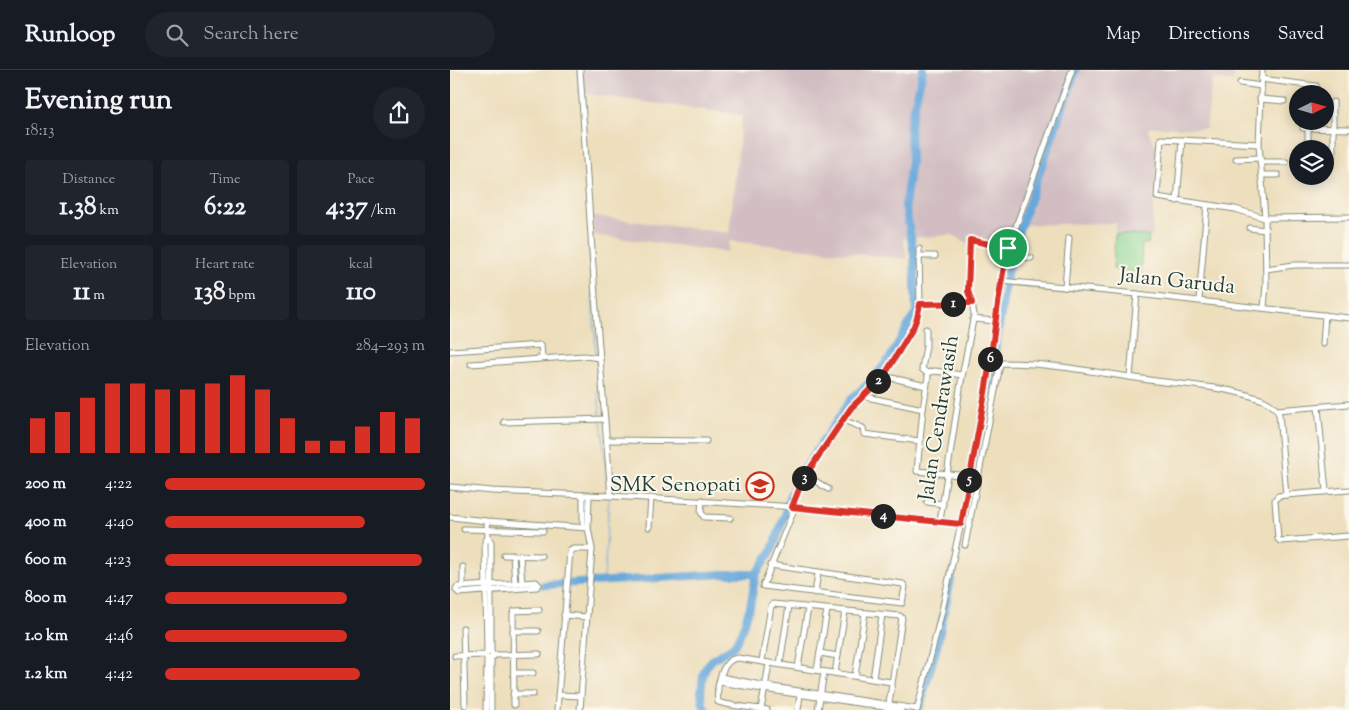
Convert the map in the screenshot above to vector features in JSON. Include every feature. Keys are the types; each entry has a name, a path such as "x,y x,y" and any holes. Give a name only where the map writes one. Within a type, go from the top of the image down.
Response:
{"street":[{"path":"580,70 598,358 603,419 607,440 608,495"},
{"path":"888,707 917,709 941,615 961,524 996,322 1010,255 1008,248 1072,70"},
{"path":"1262,70 1259,144 1265,218 1266,269 1264,308"},
{"path":"1261,79 1308,85"},
{"path":"1240,83 1261,86"},
{"path":"1260,99 1284,101"},
{"path":"1334,129 1349,129"},
{"path":"1259,144 1162,139 1160,142 1156,196 1158,198 1235,209 1265,218 1349,217"},
{"path":"1177,201 1182,140"},
{"path":"1236,159 1286,162"},
{"path":"1262,175 1278,174"},
{"path":"1200,300 1207,206"},
{"path":"1250,228 1265,230"},
{"path":"1066,287 1069,238"},
{"name":"Jalan Cendrawasih","path":"940,521 962,375 973,319 972,303 968,291 970,241 973,240 1008,248"},
{"path":"770,565 903,584 904,595 901,603 764,587 763,584 770,565 779,549 792,507 806,476 843,420 862,396 884,376 913,328 920,304 919,249"},
{"path":"1010,255 1031,258"},
{"path":"919,256 935,256"},
{"path":"1266,269 1294,265 1349,266"},
{"name":"Jalan Garuda","path":"1005,281 1200,300 1349,318"},
{"path":"1130,377 1137,294"},
{"path":"920,304 972,303"},
{"path":"1322,344 1325,315"},
{"path":"973,319 996,322"},
{"path":"926,329 926,346 922,369 927,373 928,377 917,464 918,471 970,476"},
{"path":"450,351 541,345 542,358"},
{"path":"471,364 582,356 598,358"},
{"path":"965,544 1001,364 1022,363 1130,377 1252,396 1265,401 1277,410 1280,418 1286,495"},
{"path":"927,373 935,371 962,375"},
{"path":"884,376 926,386"},
{"path":"862,396 923,409"},
{"path":"1277,410 1349,404"},
{"path":"1318,407 1326,491"},
{"path":"504,422 603,419"},
{"path":"843,420 863,428 864,434 920,442"},
{"path":"607,440 706,441"},
{"path":"806,476 828,489"},
{"path":"450,487 702,500 961,524"},
{"path":"1349,490 1278,496 1275,500 1278,539 1280,541 1349,536"},
{"path":"580,710 592,549 585,527 586,495"},
{"path":"649,527 651,498"},
{"path":"702,500 701,512 704,517 730,518"},
{"path":"927,502 943,504"},
{"path":"450,517 487,522 585,527"},
{"path":"487,522 488,537 485,542 489,588 491,710"},
{"path":"464,528 543,531"},
{"path":"557,710 566,579 571,550 592,549"},
{"path":"504,555 541,556"},
{"path":"513,555 515,584"},
{"path":"520,555 522,583"},
{"path":"463,567 463,587 457,588 456,592 522,583 536,582 539,586 489,588"},
{"path":"816,593 818,573"},
{"path":"762,661 772,605 900,616 902,618 888,707"},
{"path":"780,664 790,606"},
{"path":"798,667 808,608"},
{"path":"514,705 513,612 539,610"},
{"path":"816,670 827,610"},
{"path":"835,673 845,612"},
{"path":"855,676 865,613"},
{"path":"564,615 586,617"},
{"path":"873,679 882,615"},
{"path":"463,628 465,705"},
{"path":"513,631 538,631"},
{"path":"820,653 838,656"},
{"path":"455,656 539,654"},
{"path":"486,710 489,655"},
{"path":"767,710 743,708 718,702 718,687 723,668 735,658 891,682"},
{"path":"761,709 769,663"},
{"path":"818,710 824,672"},
{"path":"514,673 533,673"},
{"path":"721,680 800,695 820,695"},
{"path":"765,688 820,695 901,710"},
{"path":"513,694 533,694"},
{"path":"558,695 581,696"},
{"path":"798,710 800,695"}],"shaded area":[{"path":"577,70 1234,70 1234,81 1212,80 1206,129 1152,127 1147,129 1157,149 1152,236 1115,234 1116,223 1017,225 1009,245 968,238 967,244 953,235 903,238 907,259 729,241 728,252 593,235 592,216 729,233 742,115 578,93"}],"green space":[{"path":"1115,234 1149,236 1148,244 1142,244 1141,272 1113,269"}],"waterway":[{"path":"706,710 701,692 706,667 713,659 734,646 740,635 750,607 756,574 772,550 785,515 789,497 800,475 852,398 871,381 889,359 916,312 914,255 905,205 911,161 910,125 923,70"},
{"path":"972,476 993,366 1010,256 1076,70"},
{"path":"589,243 596,356"},
{"path":"596,360 600,416"},
{"path":"601,420 608,488"},
{"path":"604,581 609,497"},
{"path":"920,707 937,646 953,570"},
{"path":"544,585 725,574 756,574"}],"place":[{"name":"SMK Senopati","path":"760,486"}],"route":[{"path":"970,240 1008,248 1002,274 977,441 961,524 792,507 803,479 851,408 884,376 913,328 920,304 972,303 968,291 970,240"}]}
